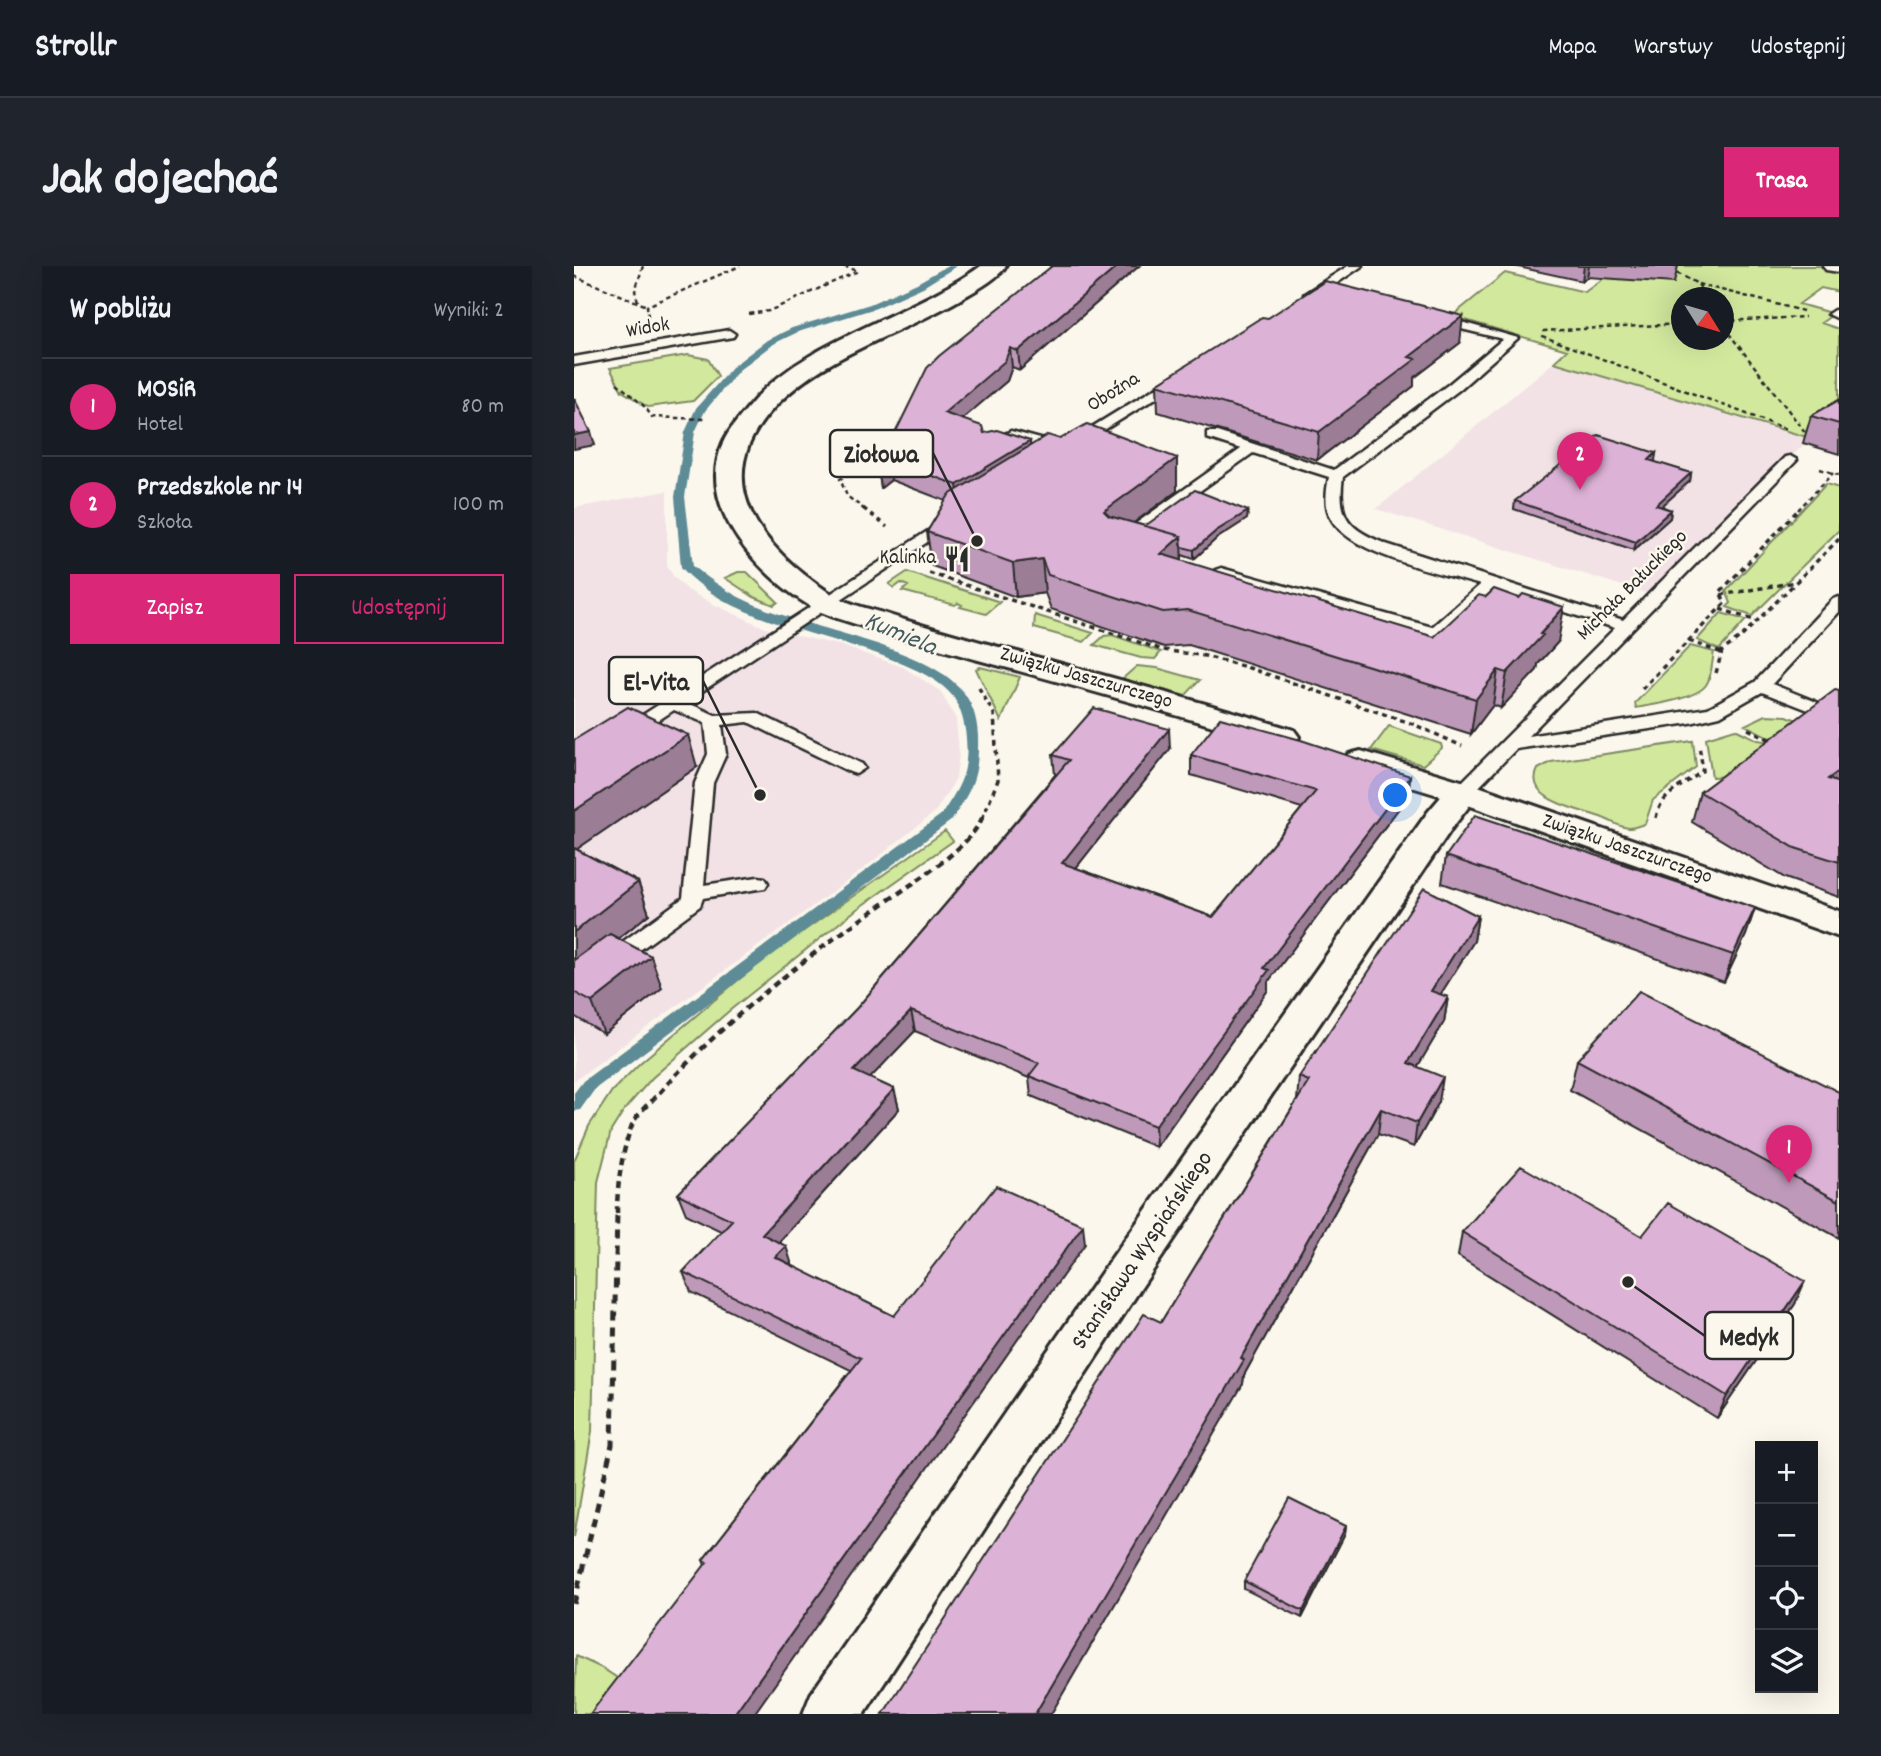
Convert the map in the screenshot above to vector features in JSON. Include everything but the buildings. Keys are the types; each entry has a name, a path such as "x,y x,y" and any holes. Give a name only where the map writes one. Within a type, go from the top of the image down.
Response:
{"street":[{"name":"Związku Jaszczurczego","path":"996,266 936,304 867,335 794,376 761,407 736,442 730,465 733,507 748,536 786,573 814,609 839,609 911,632 1176,704 1320,748 1466,772 1839,924"},
{"path":"1832,266 1839,267"},
{"name":"Stanisława Wyspiańskiego","path":"831,1714 1125,1275 1440,820 1466,772"}],"lane":[{"path":"1296,305 1356,266"},
{"path":"1319,291 1343,297"},
{"path":"1419,315 1512,338 1454,387 1336,475 1332,493 1333,511 1342,526 1361,540 1625,626"},
{"name":"Widok","path":"574,361 729,334"},
{"name":"Oboźna","path":"1041,464 1191,370"},
{"path":"992,447 1011,435 1063,450"},
{"path":"1212,435 1336,475"},
{"path":"1142,551 1116,544 1251,448"},
{"name":"Michała Bałuckiego","path":"1466,772 1510,744 1790,460"},
{"path":"609,744 962,513"},
{"path":"1209,570 1435,633 1490,583"},
{"path":"1510,744 1690,718 1714,712 1761,687 1839,602"},
{"path":"1761,687 1839,717"},
{"path":"673,703 713,720 751,718 856,768"},
{"path":"574,988 693,901 705,783 718,754 713,720"},
{"path":"694,893 758,883"}],"path":[{"path":"638,302 635,291 643,266"},
{"path":"742,315 769,311 858,271 843,266"},
{"path":"1663,266 1709,287"},
{"path":"575,278 648,306"},
{"path":"1734,294 1812,315 1734,320"},
{"path":"1482,331 1671,324"},
{"path":"1527,331 1810,438 1734,340"},
{"path":"678,419 716,419"},
{"path":"889,528 847,496 840,480 893,450"},
{"path":"1640,691 1725,603 1720,592 1833,473"},
{"path":"1715,674 1722,653 1839,539"},
{"path":"919,569 1163,650 1189,651 1255,671 1428,730 1466,772"},
{"path":"1721,595 1796,582"},
{"path":"1720,609 1757,621"},
{"path":"1689,641 1722,653"},
{"path":"574,1604 612,1446 617,1207 622,1164 633,1122 673,1078 746,1010 850,926 936,867 978,828 998,780 994,714 975,684"},
{"path":"1742,726 1781,745"},
{"path":"1656,824 1658,804 1703,770 1697,738"}],"shaded area":[{"path":"1554,362 1810,438 1655,596 1376,509"},
{"path":"667,491 667,566 674,577 688,590 713,604 768,629 839,645 903,667 940,691 956,719 959,754 956,779 935,812 862,870 574,1081 574,508"}],"green space":[{"path":"1620,266 1839,266 1839,292 1821,288 1799,304 1834,314 1821,323 1839,329 1839,413 1810,438 1554,362 1567,350 1452,316 1505,273 1585,292"},
{"path":"688,355 708,359 718,376 693,401 648,407 622,391 610,368"},
{"path":"1826,484 1839,488 1839,530 1752,616 1727,607 1731,603 1726,591"},
{"path":"738,572 747,572 778,602 774,605 754,597 725,578"},
{"path":"907,572 1000,602 986,614 960,607 962,605 958,603 955,605 902,591 908,586 901,583 894,588 889,584"},
{"path":"1721,613 1746,620 1719,650 1697,640"},
{"path":"1035,615 1093,633 1084,642 1034,628"},
{"path":"1112,635 1161,652 1155,659 1141,658 1094,645 1104,636"},
{"path":"1690,646 1714,652 1706,685 1684,698 1636,708 1635,703"},
{"path":"1137,666 1157,668 1200,680 1185,696 1122,679"},
{"path":"980,667 1020,677 1001,721 976,669"},
{"path":"1766,715 1787,716 1815,727 1790,748 1745,725"},
{"path":"1389,726 1441,744 1442,748 1423,765 1371,750"},
{"path":"1735,729 1758,740 1772,742 1747,776 1712,777 1706,738"},
{"path":"1693,741 1696,767 1653,800 1645,824 1633,828 1623,827 1557,802 1539,789 1535,780 1538,769 1551,762"},
{"path":"945,831 953,841 857,909 729,1011 652,1078 624,1110 611,1131 598,1182 592,1431 574,1537 574,1161 589,1126 612,1091 640,1063 757,964"},
{"path":"576,1656 602,1668 634,1689 614,1714 574,1714"}],"waterway":[{"name":"Kumiela","path":"574,1105 589,1085 947,817 966,784 972,764 970,715 954,689 925,669 887,653 796,624 715,590 687,567 680,497 690,432 700,410 736,368 770,342 795,330 873,306 920,285 953,266"}],"place":[{"name":"Przedszkole nr 14","path":"1580,490"},
{"name":"Ziołowa","path":"977,541"},
{"name":"Kalinka","path":"957,559"},
{"name":"El-Vita","path":"760,795"},
{"name":"MOSiR","path":"1789,1183"},
{"name":"Medyk","path":"1628,1282"}]}
